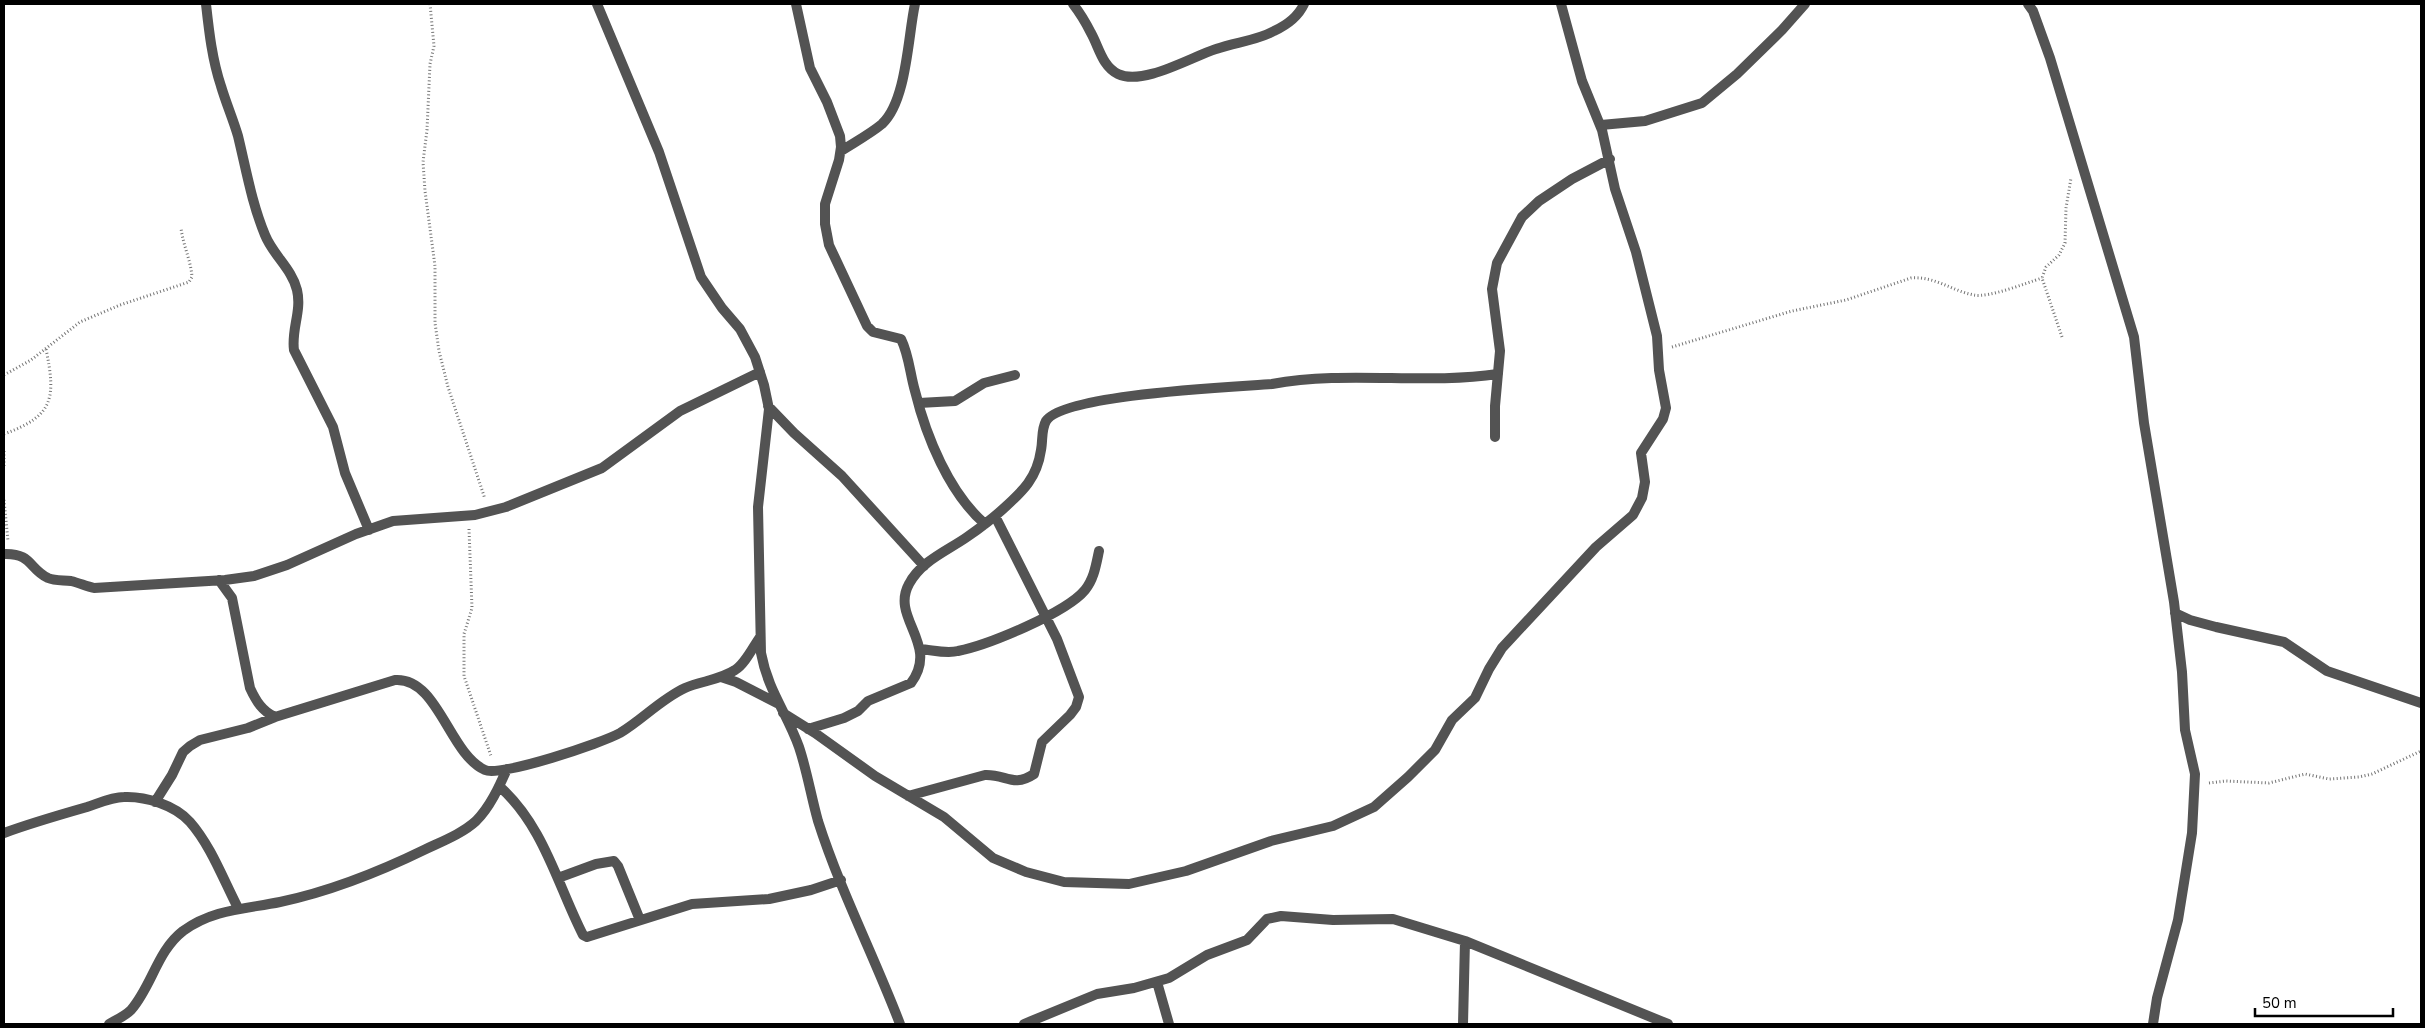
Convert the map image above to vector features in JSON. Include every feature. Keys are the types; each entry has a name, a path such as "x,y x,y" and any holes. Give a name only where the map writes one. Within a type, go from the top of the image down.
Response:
{"street":[{"path":"206,4 212,49 220,85 236,131 258,215 273,253 291,276 297,290 297,319 292,338 294,350 333,427 345,474 369,530"},
{"path":"597,4 659,152 701,277 722,308 740,329 755,356 760,372 768,406 758,507 760,637 765,676 777,703 793,730 805,766 818,820 900,1024"},
{"path":"796,4 810,68 827,102 840,136 841,151 825,204 825,224 829,245 867,326 873,332 901,340 919,403 933,443 951,482 967,507 985,524"},
{"path":"841,151 877,128 892,113 907,64 915,4"},
{"path":"1073,4 1088,26 1105,62 1120,75 1132,76 1155,72 1207,52 1272,32 1290,22 1300,12 1304,4"},
{"path":"783,713 874,776 944,817 993,858 1036,875 1064,882 1129,884 1186,871 1270,841 1333,826 1374,807 1435,750 1452,720 1475,698 1502,648 1596,547 1633,515 1642,498 1646,482 1641,453 1663,419 1666,408 1659,370 1660,352 1639,261 1615,189 1610,159 1601,125 1582,81 1561,4"},
{"path":"1601,125 1645,121 1702,103 1769,43 1805,4"},
{"path":"2028,4 2033,12 2050,58 2078,157 2134,337 2144,423 2175,613 2182,672 2185,730 2195,774 2192,833 2178,920 2157,998 2153,1024"},
{"path":"1495,437 1500,351 1492,289 1497,263 1509,237 1522,217 1539,201 1572,179 1610,159"},
{"path":"7,554 27,559 46,577 94,588 254,576 287,565 393,521 467,516 488,512 536,496 602,468 680,411 760,372"},
{"path":"808,729 851,715 868,701 902,689 911,683 921,662 920,649 907,616 904,595 909,583 924,566 985,524 1026,488 1037,472 1042,449 1042,431 1047,419 1061,410 1103,398 1262,384 1296,379 1401,377 1433,380 1498,374"},
{"path":"919,403 955,401 975,386 1015,375"},
{"path":"768,406 794,433 842,476 924,566"},
{"path":"908,796 986,775 997,776 1014,782 1034,774 1042,742 1070,715 1076,707 1079,698 1068,665 1015,553 995,516"},
{"path":"920,649 948,652 958,651 1066,607 1084,591 1091,581 1099,551"},
{"path":"218,580 232,598 252,692 262,708 275,717"},
{"path":"2175,613 2190,620 2216,627 2284,642 2328,671 2421,703"},
{"path":"155,802 172,775 183,752 200,740 248,728 275,717 395,680 409,681 416,684 428,698 466,754 482,768 495,772 546,760 603,742 620,733 684,688 721,677 736,670 760,637"},
{"path":"721,677 736,682 777,703"},
{"path":"109,1024 130,1011 140,997 159,960 182,932 202,920 238,908 312,895 346,885 386,869 454,835 476,821 494,797 507,769"},
{"path":"499,786 516,801 526,815 558,878 583,935 593,937 692,904 769,899 810,890 841,880"},
{"path":"4,833 46,818 123,797 155,802 177,811 188,820 207,848 238,908"},
{"path":"558,878 596,864 614,861 618,866 640,920"},
{"path":"1024,1024 1097,994 1169,978 1207,955 1247,940 1260,924 1273,917 1333,920 1393,919 1465,941 1668,1024"},
{"path":"1463,1024 1465,941"},
{"path":"1157,982 1169,1024"}],"path":[{"path":"430,4 434,46 430,64 427,130 423,162 424,191 435,266 435,323 439,351 448,387 481,482 488,512"},
{"path":"2062,337 2042,278 2046,267 2060,255 2065,243 2066,208 2071,179 2078,157"},
{"path":"4,375 31,360 80,322 120,305 189,282 192,277 191,268 183,245 181,228"},
{"path":"1660,352 1679,344 1700,340 1792,311 1846,300 1911,278 1922,277 1974,295 1994,292 2042,278"},
{"path":"4,434 25,426 41,413 49,402 52,382 46,348"},
{"path":"4,451 4,468"},
{"path":"4,500 7,554"},
{"path":"467,516 470,535 472,608 464,634 464,676 495,772"},
{"path":"2194,789 2211,782 2269,783 2304,774 2329,779 2359,777 2372,774 2421,751"}]}
